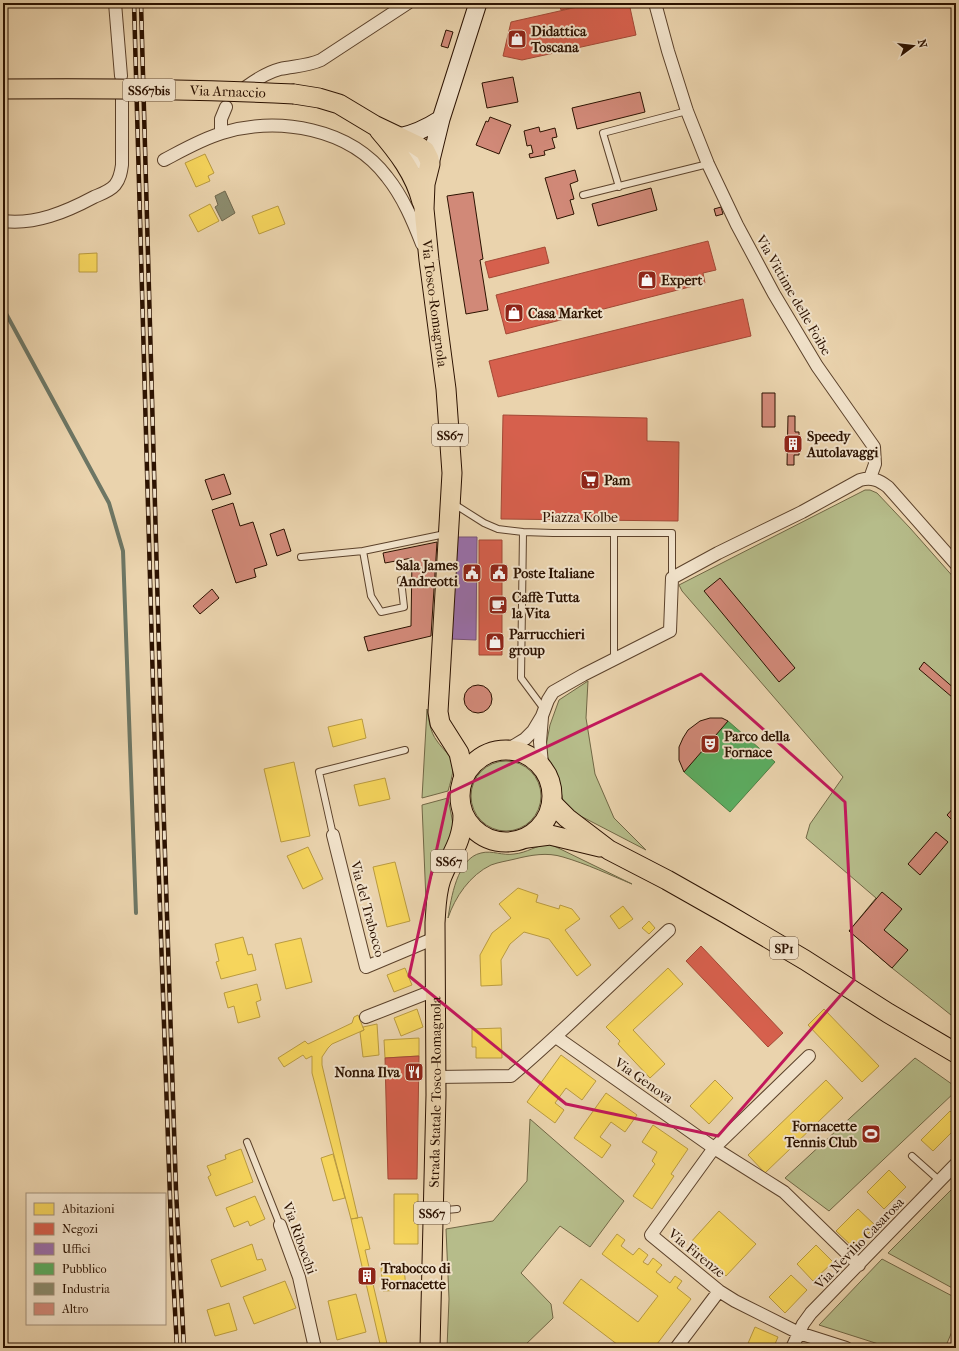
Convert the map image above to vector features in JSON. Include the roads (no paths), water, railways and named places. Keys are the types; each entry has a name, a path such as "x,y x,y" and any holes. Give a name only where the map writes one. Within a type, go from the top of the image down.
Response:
{"main road":[{"name":"Via Tosco-Romagnola","path":"444,611 452,472 446,388 429,260 424,209 425,184 441,119 478,3"},
{"name":"Via Arnaccio","path":"3,89 223,91 294,94 330,100 374,124 395,141 420,192 424,209"},
{"path":"395,141 420,132 441,119"},
{"name":"Via Arnaccio","path":"395,141 416,145 424,151 430,164"},
{"name":"Strada Statale Tosco-Romagnola","path":"444,611 438,712 440,723 459,753 464,776"},
{"name":"Strada Statale Tosco-Romagnola","path":"439,694 450,725 456,734 468,745 488,754"},
{"name":"Strada Statale Tosco-Romagnola","path":"430,1348 436,1077 435,938 437,891 460,837 463,825 463,814 460,792 464,776 471,766 481,757 507,750 525,753 542,764 548,774 551,784 552,803 550,813 541,827 527,838 512,842 486,838 473,830 465,821 463,814"},
{"name":"SP1","path":"552,803 567,818 609,850 668,880 727,914 956,1053"},
{"name":"SP1","path":"527,838 550,835 609,850"},
{"name":"Strada Statale Tosco-Romagnola","path":"437,908 445,886 461,855 476,845 494,840"}],"street":[{"path":"115,3 121,76"},
{"name":"Via Arnaccio","path":"246,87 256,79 272,72 305,66 321,60 408,3"},
{"name":"Via Vittime delle Foibe","path":"655,3 687,111 708,164 737,225 774,294 817,366 874,447 875,464 870,478"},
{"path":"3,222 20,222 46,218 70,209 108,190 115,184 120,175 122,165 122,99"},
{"name":"Via Arnaccio","path":"221,133 221,119 226,107"},
{"path":"164,160 221,133 248,127 278,125 332,136 357,149 378,166 395,188 410,214 429,260"},
{"path":"672,578 718,553 802,512 854,483 870,478 880,481 888,487 956,564"},
{"name":"Piazza Kolbe","path":"507,750 525,739 533,731 553,692 583,675 670,631 672,578"},
{"name":"Piazza Kolbe","path":"542,764 540,742 543,713"},
{"name":"Via del Trabocco","path":"333,835 366,967 435,938"},
{"path":"436,1077 511,1076 556,1038 580,1013 669,930"},
{"path":"366,1017 435,990"},
{"name":"Via Genova","path":"556,1038 714,1148 784,1192 860,1265"},
{"path":"714,1148 809,1056"},
{"name":"Via Firenze","path":"714,1148 651,1234 719,1291 734,1301 799,1333 846,1348"},
{"name":"Via Nevilio Casarosa","path":"792,1348 803,1324 811,1314 956,1164"},
{"name":"Via Ribocchi","path":"280,1225 299,1277 315,1348"},
{"path":"676,1348 719,1291"}],"lane":[{"path":"619,187 603,133 687,111"},
{"path":"583,195 708,164"},
{"name":"Piazza Kolbe","path":"451,502 490,526 498,529 523,532 672,533 672,578"},
{"path":"523,532 521,678 543,713"},
{"path":"614,533 614,659"},
{"path":"301,558 363,551 449,534"},
{"path":"363,551 371,596 381,612 404,607 401,580"},
{"path":"333,835 318,772 405,750"},
{"name":"Via Ribocchi","path":"247,1142 280,1225"},
{"path":"912,1156 940,1182"},
{"path":"432,1211 457,1209"}],"waterway":[{"path":"3,308 109,503 123,551 136,913"}],"railway":[{"path":"134,3 156,793 172,1255 177,1348"},
{"path":"141,3 163,793 176,1190 184,1348"}],"place":[{"name":"Didattica Toscana","path":"517,39"},
{"name":"Expert","path":"647,280"},
{"name":"Casa Market","path":"514,313"},
{"name":"Speedy Autolavaggi","path":"793,444"},
{"name":"Pam","path":"590,480"},
{"name":"Sala James Andreotti","path":"472,573"},
{"name":"Poste Italiane","path":"499,573"},
{"name":"Caffè Tutta la Vita","path":"498,605"},
{"name":"Parrucchieri group","path":"495,642"},
{"name":"Parco della Fornace","path":"710,744"},
{"name":"Nonna Ilva","path":"414,1072"},
{"name":"Fornacette Tennis Club","path":"871,1134"},
{"name":"Trabocco di Fornacette","path":"367,1276"}]}
